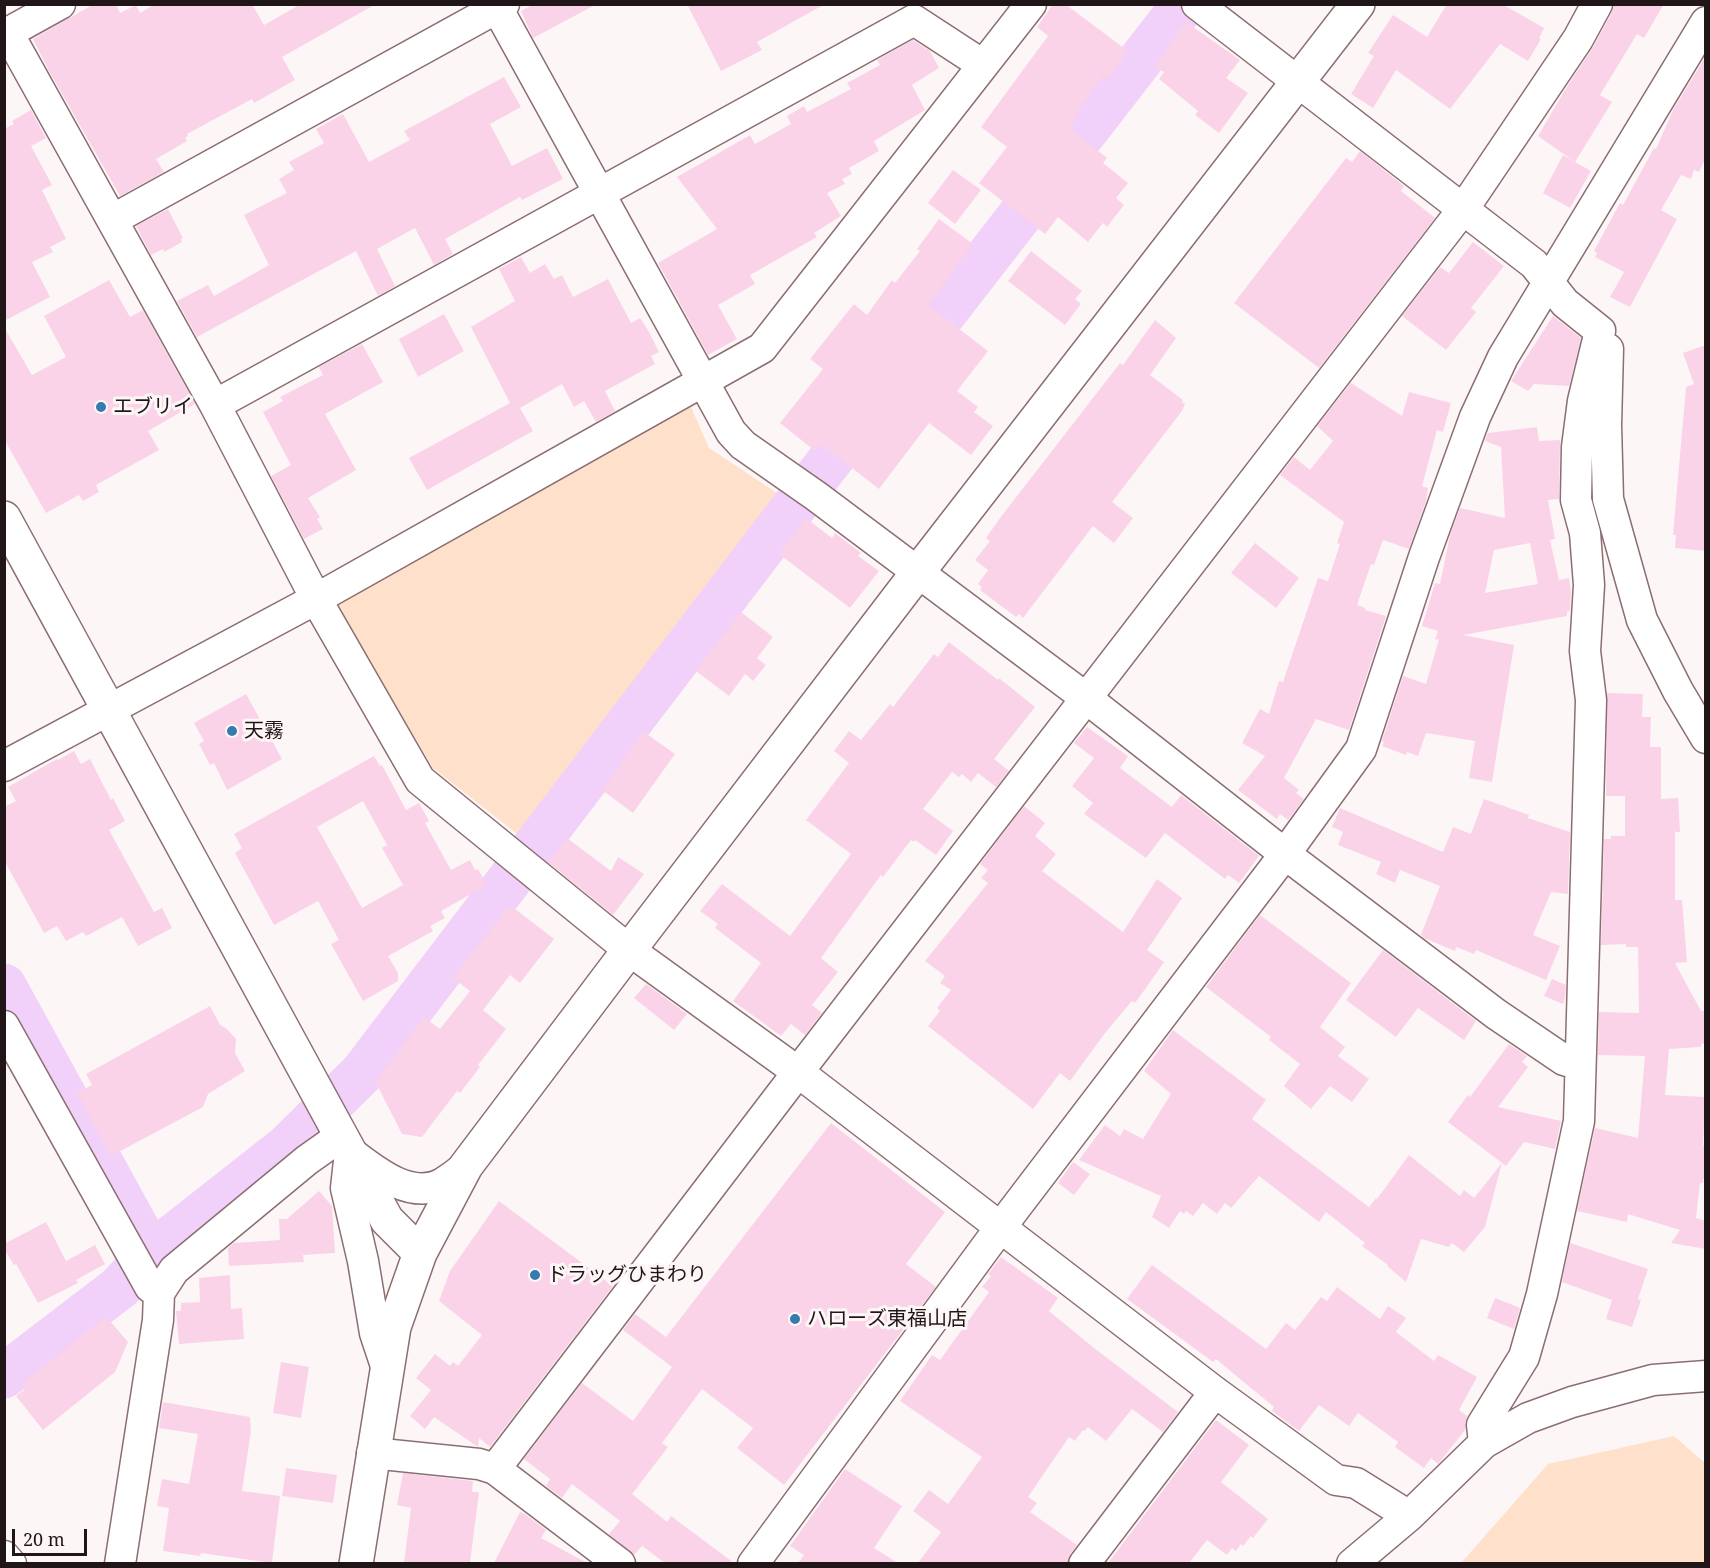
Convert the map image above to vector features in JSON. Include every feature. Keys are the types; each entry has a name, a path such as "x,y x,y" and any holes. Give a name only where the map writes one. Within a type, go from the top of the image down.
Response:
{"street":[{"path":"60,4 6,34 215,405 316,599 420,780 629,950 798,1072 1215,1392 1336,1480 1356,1483 1408,1516"},
{"path":"4,766 316,599 762,348 1031,4"},
{"path":"356,1563 394,1327 420,1253 466,1166 918,572 1358,4"},
{"path":"495,1469 1464,208 1578,39 1597,4"},
{"path":"1197,5 1534,264 1565,303 1599,331 1609,344 1606,425 1608,499 1641,620 1678,692 1706,738"},
{"path":"112,220 499,6 731,432 742,445 807,490 1086,698 1285,854 1496,1014 1564,1060 1580,1065"},
{"path":"215,405 914,21 984,64"},
{"path":"756,1562 1000,1228 1285,854 1361,749 1425,557 1475,417 1503,357 1706,22"},
{"path":"1484,1443 1482,1425 1524,1358 1542,1294 1579,1121 1591,700 1585,651 1589,585 1585,533 1576,500 1577,458 1583,401 1599,331"},
{"path":"4,518 387,1220 420,1253"},
{"path":"4,1026 145,1275 158,1320 120,1563"},
{"path":"336,1126 377,1173 392,1180 422,1189 442,1184 466,1166"},
{"path":"145,1275 174,1270 307,1160 336,1126"},
{"path":"336,1126 375,1333 387,1369"},
{"path":"1353,1563 1408,1516 1484,1443 1528,1418 1572,1402 1653,1380 1706,1376"},
{"path":"1084,1563 1215,1392"},
{"path":"372,1453 479,1464 495,1469 620,1563"},
{"path":"4,1556 11,1563"}],"shaded area":[{"path":"691,407 709,448 786,499 525,840 433,768 335,605"},
{"path":"1674,1436 1705,1463 1705,1563 1461,1563 1548,1464"}],"building":[{"path":"94,4 116,4 120,13 136,5 140,13 155,4 252,4 264,25 301,4 376,4 282,57 295,80 254,103 252,99 187,134 185,138 187,141 156,159 164,172 120,196 33,39"},
{"path":"534,4 597,4 533,38 521,11"},
{"path":"687,4 825,4 757,42 762,50 721,71"},
{"path":"1053,4 1065,4 1128,51 1108,79 1103,76 1077,112 1079,113 1069,128 1107,158 1103,163 1128,183 1116,198 1124,205 1107,227 1103,223 1088,242 1058,217 1045,234 979,183 1007,147 981,127 1048,36 1037,27"},
{"path":"1447,4 1502,4 1544,28 1539,38 1541,39 1528,61 1500,44 1450,109 1396,70 1373,108 1351,94 1374,56 1368,53 1393,15 1427,37"},
{"path":"1614,4 1664,4 1644,38 1637,34 1600,95 1612,102 1575,162 1538,136 1593,47"},
{"path":"1186,22 1240,60 1226,78 1248,93 1219,133 1195,115 1198,111 1159,79 1164,72 1155,66"},
{"path":"913,40 930,51 939,68 912,85 925,110 874,141 879,151 849,168 852,174 842,179 845,184 827,193 841,216 814,233 817,237 750,275 755,284 718,305 737,339 708,355 658,263 717,229 677,177 750,135 755,144 791,124 787,116 804,106 807,112 851,89 847,83 880,65 877,60"},
{"path":"1706,56 1706,157 1699,172 1694,170 1691,179 1681,175 1661,210 1677,219 1630,307 1610,297 1624,272 1595,257 1597,253 1594,251 1620,203 1623,205 1654,148 1656,149 1673,110"},
{"path":"504,77 521,107 490,124 512,166 547,148 563,179 522,200 520,197 445,239 453,254 434,265 415,228 377,249 395,286 378,296 356,251 197,337 177,301 208,285 214,296 269,265 244,215 287,193 279,179 294,170 289,162 324,143 316,129 343,114 369,162 410,140 404,131"},
{"path":"31,110 46,138 31,146 52,185 42,190 66,239 50,247 53,252 32,262 50,297 4,321 4,129 14,124 12,121"},
{"path":"1360,151 1404,186 1401,191 1435,218 1319,368 1234,303 1346,158 1352,162"},
{"path":"1563,155 1591,171 1570,208 1543,193"},
{"path":"953,170 981,190 955,224 928,203"},
{"path":"168,209 183,238 182,242 164,252 163,249 151,255 136,226"},
{"path":"939,219 973,244 928,305 988,351 957,391 978,407 974,412 993,426 971,455 929,423 879,489 821,444 815,451 780,423 823,369 810,359 854,304 867,315 892,280 895,283 920,251 917,249"},
{"path":"1473,242 1504,266 1471,308 1476,312 1446,350 1402,316 1440,267 1449,273"},
{"path":"1031,251 1082,291 1075,299 1081,304 1065,325 1008,281"},
{"path":"521,257 530,273 545,264 554,279 562,275 573,297 608,279 631,323 640,318 649,332 659,352 651,356 655,364 605,391 615,411 596,422 584,401 574,407 562,384 520,408 533,431 427,490 409,458 510,403 471,327 515,301 499,269"},
{"name":"エブリイ","path":"109,280 130,317 143,310 195,404 148,431 159,450 96,485 99,492 83,501 79,495 46,513 4,439 4,327 32,375 66,357 44,316"},
{"path":"444,314 464,351 418,377 399,339"},
{"path":"1553,316 1581,338 1569,386 1534,384 1528,391 1511,381"},
{"path":"1155,320 1176,338 1150,375 1183,400 1185,404 1112,502 1133,518 1114,543 1093,526 1023,618 1019,614 1016,617 980,590 982,587 978,584 988,570 975,560 990,541 986,538 1000,518 1120,363 1123,365"},
{"path":"362,344 383,382 325,414 356,470 308,498 320,517 317,519 323,529 304,539 271,476 291,465 263,412 283,401 280,397 323,375 319,367"},
{"path":"1706,345 1706,551 1675,548 1676,535 1673,535 1686,387 1694,384 1683,353"},
{"path":"1351,383 1402,416 1409,392 1451,403 1443,432 1437,430 1422,486 1428,488 1426,501 1409,549 1383,540 1374,565 1371,564 1357,605 1365,610 1386,616 1349,730 1316,719 1284,778 1299,790 1296,793 1304,799 1288,820 1280,814 1277,819 1238,790 1265,756 1242,743 1260,709 1269,714 1279,681 1283,682 1318,578 1328,581 1340,544 1337,543 1344,522 1280,475 1294,457 1310,470 1333,441 1317,426"},
{"path":"1537,427 1539,441 1560,440 1559,499 1548,500 1555,539 1550,540 1559,580 1569,578 1571,592 1570,611 1567,612 1567,616 1463,635 1514,645 1492,782 1469,778 1475,741 1426,733 1418,756 1407,752 1406,755 1382,746 1403,676 1426,684 1439,639 1435,640 1438,631 1422,626 1435,583 1440,584 1450,535 1460,508 1505,518 1501,447 1485,441 1488,433","holes":["1530,543 1538,584 1485,593 1494,550"]},
{"path":"806,518 832,538 835,533 861,553 858,556 879,571 850,608 779,554"},
{"path":"1255,543 1299,578 1276,608 1231,573"},
{"path":"741,612 773,637 757,658 766,665 753,681 745,674 729,696 696,671"},
{"path":"949,642 1035,707 994,759 1009,771 996,787 978,773 971,782 962,774 959,777 952,772 923,809 953,831 936,855 915,840 914,842 911,840 883,877 881,875 821,958 838,972 812,1005 822,1013 805,1035 791,1024 781,1036 733,1001 761,963 715,928 718,924 700,911 722,884 790,936 851,854 806,820 849,763 834,751 849,731 861,740 890,704 893,707 934,654 938,657"},
{"path":"1607,693 1643,694 1642,717 1651,717 1650,747 1661,747 1661,799 1678,798 1680,832 1675,832 1675,900 1682,900 1687,962 1675,963 1701,1011 1706,1011 1706,1043 1701,1044 1701,1047 1669,1049 1665,1095 1705,1097 1703,1145 1706,1145 1706,1165 1703,1183 1700,1183 1696,1218 1706,1221 1706,1249 1671,1243 1680,1230 1628,1214 1627,1222 1577,1211 1595,1128 1638,1138 1645,1056 1598,1055 1599,1012 1639,1013 1638,947 1626,947 1626,944 1601,945 1604,839 1611,839 1611,836 1625,836 1625,796 1606,796"},
{"name":"天霧","path":"246,694 282,759 227,790 214,763 210,765 199,744 204,741 194,723"},
{"path":"1087,727 1128,756 1120,768 1172,807 1181,795 1259,856 1239,883 1228,875 1225,879 1165,833 1146,858 1084,814 1093,803 1072,786 1094,758 1074,743"},
{"path":"644,732 675,754 633,813 602,790"},
{"path":"74,751 81,764 90,759 111,800 113,798 125,821 109,830 154,912 162,908 172,928 138,946 122,917 86,936 83,932 66,941 57,926 44,933 4,860 4,807 16,801 8,787"},
{"path":"374,756 380,766 382,765 406,810 419,803 429,821 425,823 451,870 470,860 487,885 441,911 445,918 430,926 433,931 388,956 398,973 398,981 363,1001 331,944 339,940 318,901 274,925 235,853 242,848 234,834","holes":["363,801 387,845 382,848 403,885 362,908 317,827"]},
{"path":"1484,799 1529,815 1528,818 1570,832 1568,894 1551,892 1533,935 1560,946 1546,980 1476,950 1474,954 1456,947 1455,951 1424,938 1421,935 1440,886 1400,870 1395,883 1376,874 1381,862 1338,845 1343,832 1332,827 1340,808 1443,852 1453,827 1471,834"},
{"path":"1024,806 1045,823 1035,836 1056,854 1042,871 1123,932 1157,879 1182,898 1147,950 1164,962 1148,985 1135,1003 1132,1001 1105,1033 1070,1081 1060,1073 1033,1109 928,1026 940,1011 937,1008 951,990 940,983 945,976 925,961 988,883 981,878 988,870 980,864"},
{"path":"567,838 611,871 618,857 644,874 613,915 548,862"},
{"path":"507,908 514,908 554,939 520,983 510,975 483,1010 506,1029 460,1093 457,1091 422,1137 402,1134 375,1081 424,1017 440,1029 470,991 453,978"},
{"path":"1260,915 1351,983 1320,1027 1345,1047 1338,1056 1369,1079 1352,1102 1330,1086 1311,1109 1284,1086 1300,1064 1269,1040 1271,1037 1206,987"},
{"path":"1383,950 1476,1021 1464,1040 1418,1008 1396,1037 1346,1000"},
{"path":"1552,979 1566,985 1563,1004 1544,996"},
{"path":"646,984 687,1014 674,1030 634,998"},
{"path":"210,1006 220,1025 236,1039 235,1053 245,1071 208,1094 203,1107 111,1156 77,1093 92,1085 86,1074"},
{"path":"1173,1030 1266,1100 1252,1119 1369,1207 1409,1155 1460,1196 1464,1190 1474,1198 1502,1163 1485,1227 1464,1252 1452,1243 1449,1247 1421,1239 1406,1282 1362,1246 1365,1243 1326,1212 1319,1222 1259,1176 1231,1208 1225,1203 1217,1214 1203,1203 1193,1216 1186,1211 1184,1214 1180,1211 1169,1228 1152,1217 1161,1196 1079,1160 1105,1125 1120,1136 1124,1129 1143,1139 1171,1094 1144,1071"},
{"path":"1509,1044 1527,1056 1522,1062 1528,1067 1498,1107 1561,1121 1555,1149 1524,1142 1506,1166 1448,1122 1468,1095 1470,1097"},
{"name":"ハローズ東福山店","path":"831,1123 945,1212 906,1264 936,1287 784,1485 737,1448 753,1428 702,1389 662,1443 668,1447 632,1494 667,1522 671,1516 734,1563 665,1563 642,1546 634,1555 609,1534 620,1521 572,1484 562,1498 546,1486 550,1479 524,1459 582,1383 633,1421 672,1367 623,1330 635,1314 666,1337"},
{"path":"1073,1162 1090,1174 1074,1195 1058,1183"},
{"path":"319,1191 332,1206 335,1253 303,1255 304,1262 229,1266 228,1248 234,1243 280,1240 279,1219 287,1219"},
{"path":"499,1201 613,1286 490,1447 479,1438 478,1447 434,1417 425,1429 410,1416 431,1390 416,1378 435,1354 450,1366 453,1362 458,1366 482,1335 439,1301 450,1271"},
{"path":"46,1222 66,1261 95,1245 105,1264 76,1280 78,1283 38,1303 16,1264 14,1265 4,1249 4,1244"},
{"path":"1570,1243 1648,1269 1632,1327 1606,1319 1612,1300 1562,1282"},
{"path":"1001,1257 1058,1298 1049,1311 1178,1412 1163,1432 1132,1409 1106,1441 1088,1427 1075,1441 1069,1437 1028,1497 1037,1503 1030,1512 1077,1545 1067,1563 918,1563 941,1532 913,1511 929,1490 948,1504 982,1457 900,1401 932,1355 940,1360 989,1292 982,1287 991,1276 988,1274"},
{"path":"1152,1265 1266,1349 1286,1323 1295,1330 1321,1297 1327,1301 1337,1287 1380,1319 1388,1306 1406,1318 1396,1332 1434,1361 1438,1355 1477,1377 1459,1410 1467,1416 1465,1430 1438,1464 1431,1458 1424,1468 1395,1447 1398,1442 1358,1413 1349,1426 1319,1405 1299,1431 1272,1411 1274,1407 1216,1359 1213,1362 1127,1299"},
{"path":"230,1275 231,1309 242,1308 244,1339 179,1344 176,1311 181,1311 181,1303 200,1302 199,1278"},
{"path":"1495,1298 1520,1308 1514,1329 1487,1318"},
{"path":"105,1317 128,1342 115,1372 43,1430 16,1396 25,1389 22,1384"},
{"path":"281,1362 309,1367 301,1418 273,1413"},
{"path":"163,1402 250,1417 251,1431 242,1491 280,1496 272,1563 201,1553 200,1556 163,1551 169,1508 157,1506 162,1479 189,1484 198,1434 159,1428"},
{"path":"1216,1420 1249,1445 1221,1482 1268,1519 1253,1538 1251,1536 1236,1551 1232,1548 1227,1555 1207,1540 1189,1563 1108,1563"},
{"path":"286,1468 337,1475 333,1503 282,1496"},
{"path":"845,1469 902,1506 874,1548 898,1563 798,1563 804,1555 790,1546"},
{"path":"403,1473 473,1481 472,1492 479,1492 470,1563 404,1563 411,1508 397,1505"},
{"path":"520,1512 546,1530 541,1538 587,1563 494,1563"}],"waterway":[{"path":"4,1376 119,1288 151,1254 287,1147 363,1072 793,508 1184,4"},
{"path":"4,986 151,1254"}],"place":[{"name":"エブリイ","path":"101,407"},
{"name":"天霧","path":"232,731"},
{"name":"ドラッグひまわり","path":"535,1275"},
{"name":"ハローズ東福山店","path":"795,1319"}]}
